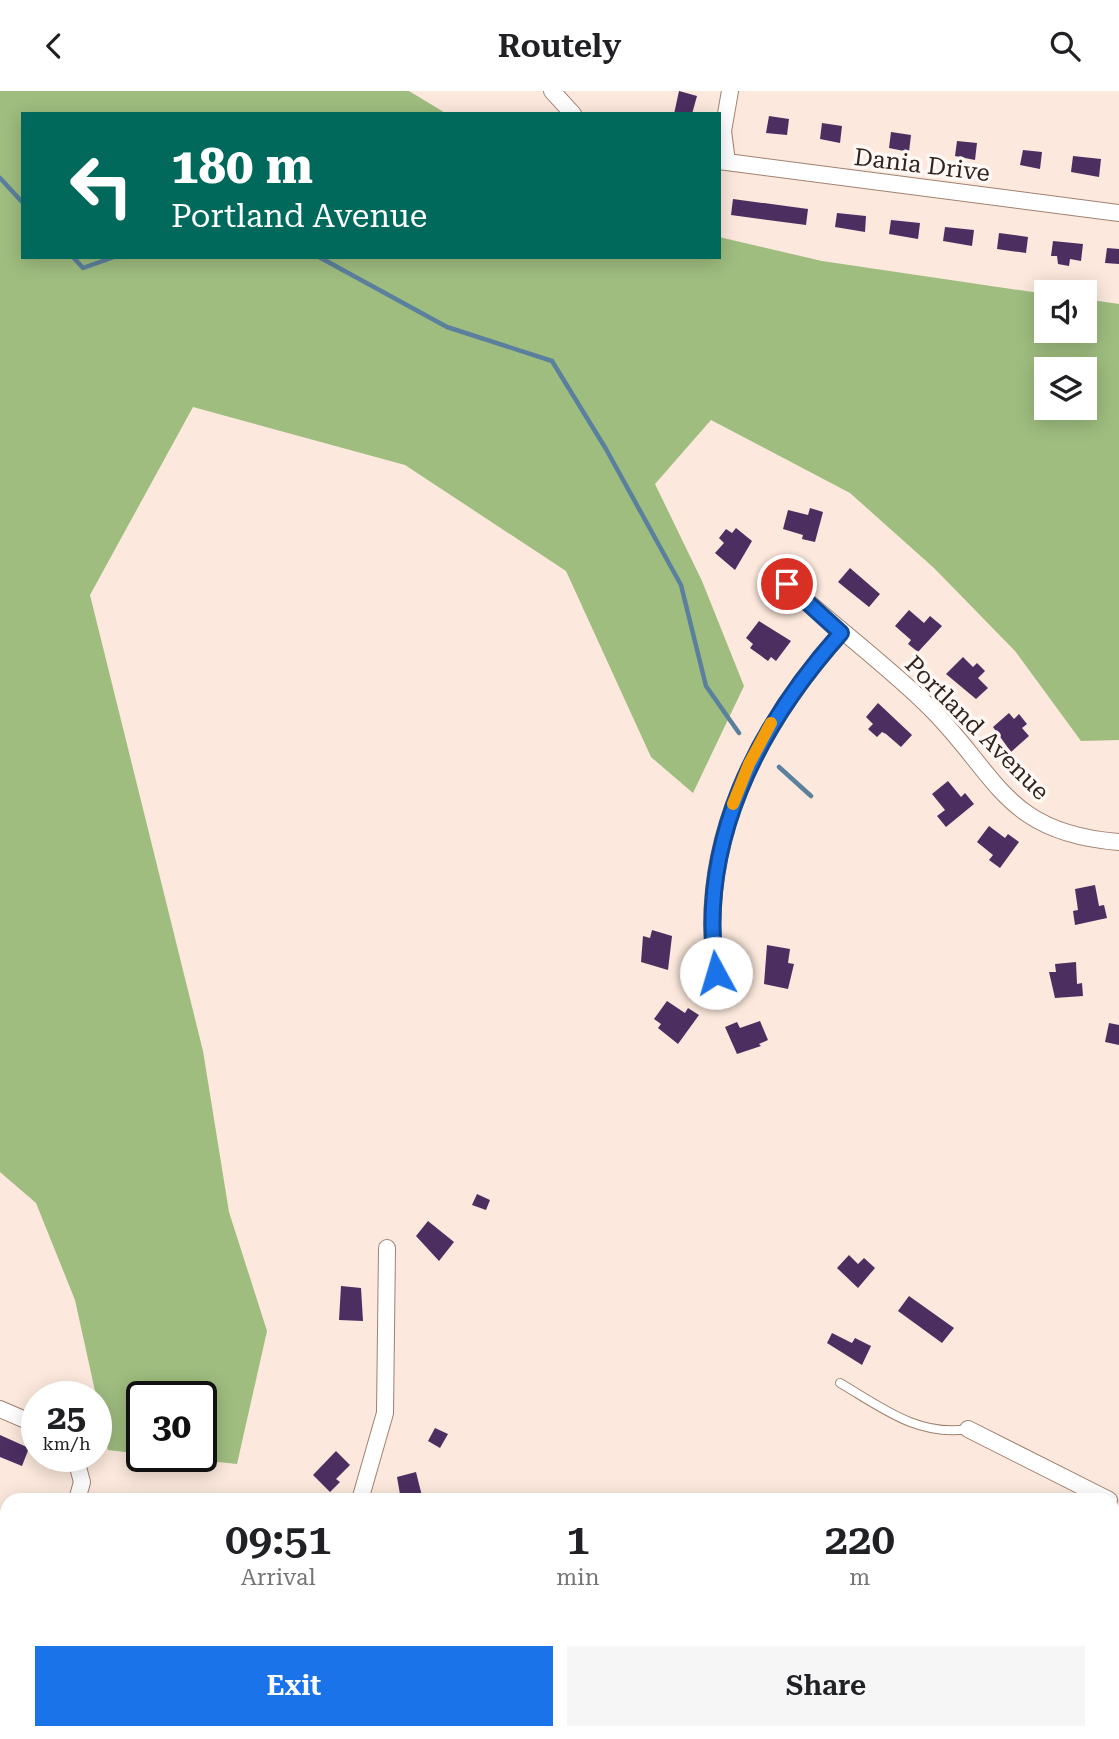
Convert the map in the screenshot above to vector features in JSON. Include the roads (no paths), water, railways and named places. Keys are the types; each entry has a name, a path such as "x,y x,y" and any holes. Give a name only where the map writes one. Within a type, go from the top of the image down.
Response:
{"street":[{"path":"552,91 571,112"},
{"path":"723,161 723,131 730,91"},
{"name":"Dania Drive","path":"723,161 1119,213"},
{"name":"Portland Avenue","path":"787,584 927,704 988,778 1029,816 1064,834 1119,842"},
{"path":"716,973 712,945 716,880 721,847 734,800 749,764 779,711 841,633"},
{"path":"362,1493 385,1413 387,1248"},
{"path":"0,1409 21,1418"},
{"path":"968,1429 1095,1493"},
{"path":"79,1472 82,1482 79,1493"}],"lane":[{"path":"840,1383 919,1428 948,1432 968,1429"}],"waterway":[{"path":"0,178 21,201"},
{"path":"75,259 83,268 108,259"},
{"path":"323,259 447,327 552,361 606,449 681,585 706,686 739,733"},
{"path":"779,767 811,796"}]}
